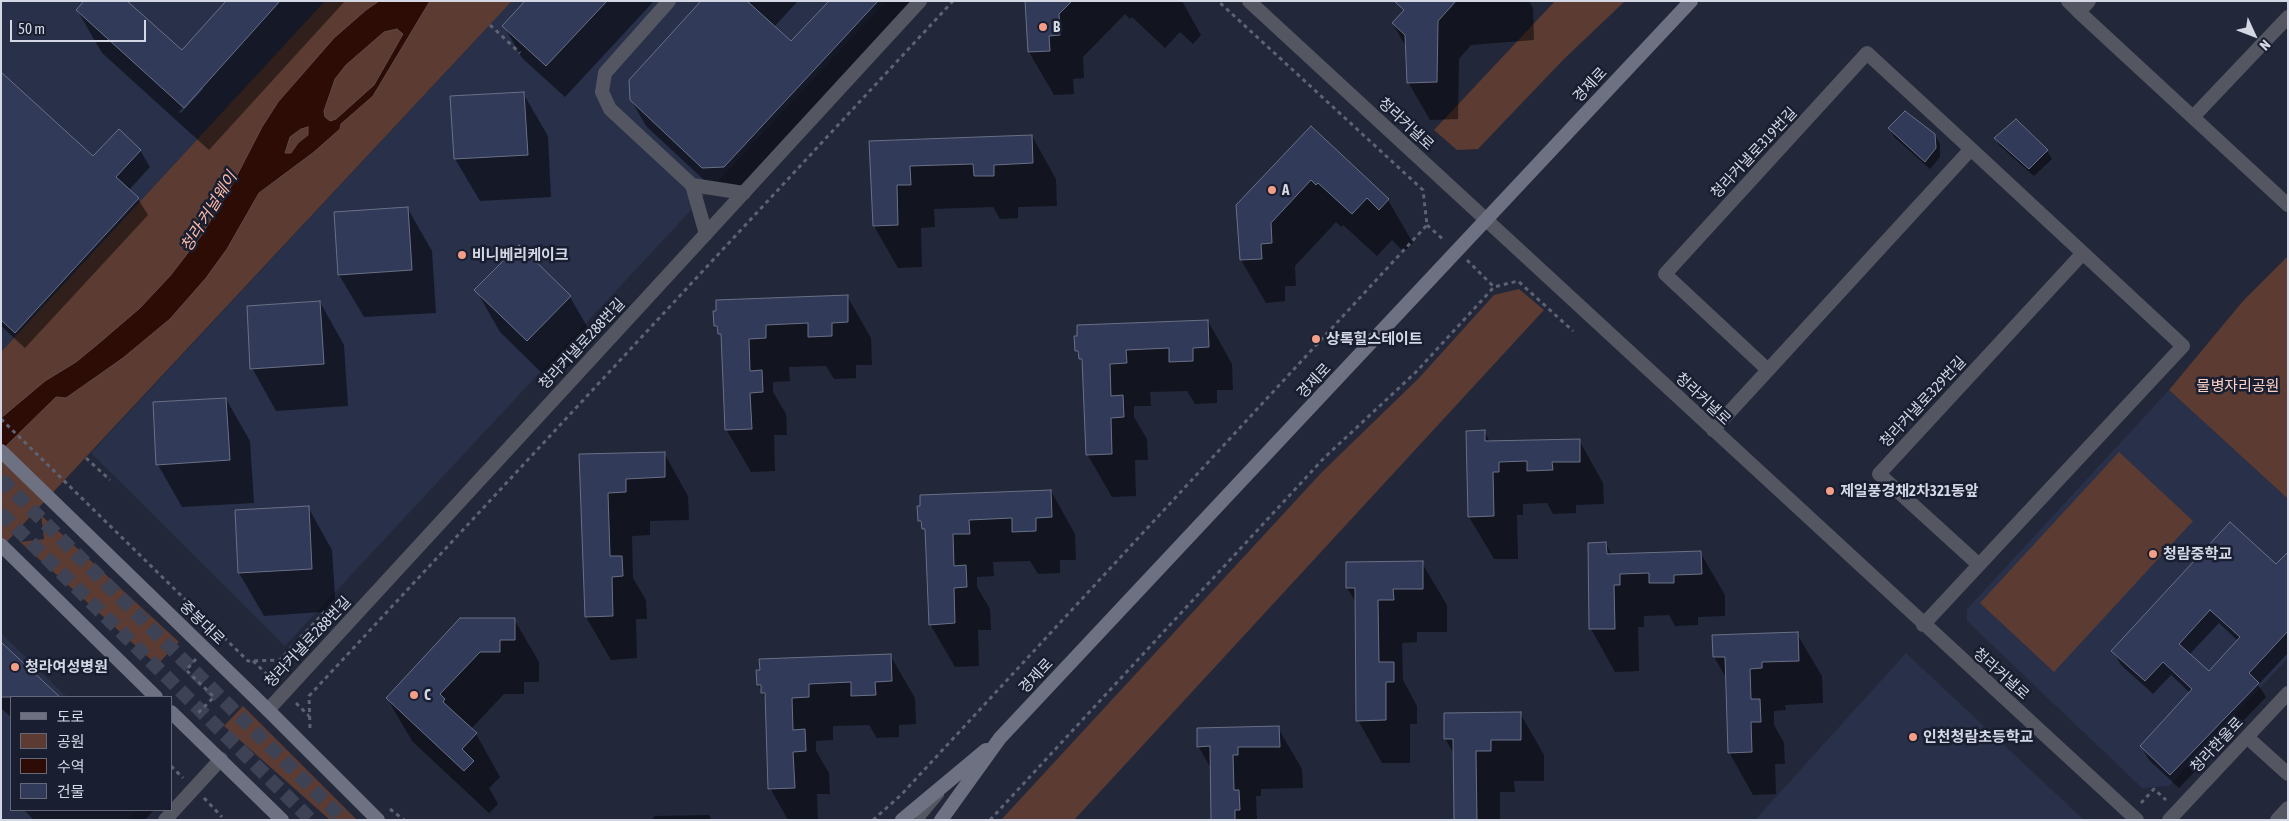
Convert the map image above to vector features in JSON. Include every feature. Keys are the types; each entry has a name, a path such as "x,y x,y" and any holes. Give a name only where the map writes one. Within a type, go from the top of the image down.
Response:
{"main road":[{"name":"경제로","path":"941,820 1000,738 1692,1"},
{"name":"중봉대로","path":"1,451 268,710 378,820"},
{"path":"6,549 155,696"},
{"path":"172,713 282,820"},
{"name":"경제로","path":"902,820 1000,738"}],"street":[{"path":"669,1 609,68 602,83 602,92 605,101 615,114 692,185 706,234"},
{"name":"청라커낼로288번길","path":"268,710 920,1"},
{"name":"청라커낼로","path":"1249,1 2133,817"},
{"path":"2068,1 2288,205"},
{"path":"2079,12 2089,1"},
{"path":"2192,117 2288,17"},
{"name":"청라커낼로319번길","path":"1768,370 1664,274 1867,53 2083,253"},
{"path":"1713,430 1971,149"},
{"path":"692,185 744,192"},
{"path":"1924,625 2183,346 2083,253"},
{"name":"청라커낼로329번길","path":"1979,565 1879,474 2083,253"},
{"name":"청라한울로","path":"2174,815 2288,693"},
{"path":"2247,737 2288,774"},
{"path":"165,820 221,759"},
{"path":"2277,820 2288,808"}],"lane":[{"path":"919,820 962,769"}],"path":[{"path":"316,735 310,728 309,696 953,1"},
{"path":"873,820 901,795 1427,225 1423,190 1218,1"},
{"path":"490,25 520,53"},
{"path":"990,820 1324,458 1416,372 1494,287 1518,281 1573,331"},
{"path":"1,419 248,661 280,660 327,609"},
{"path":"86,458 110,480"},
{"path":"196,659 186,670 214,697 204,708"},
{"path":"2133,817 2154,788 2174,815"},
{"path":"390,808 404,820"}],"shaded area":[{"path":"1,1 325,1 1,352"},
{"path":"512,1 886,1 285,646 91,453"},
{"name":"청람중학교","path":"2169,390 2288,499 2288,658 2169,786 2142,788 1967,621 1967,609"},
{"path":"1,633 66,696 10,696 10,811 136,811 127,820 1,820"},
{"name":"인천청람초등학교","path":"1906,653 2084,820 1755,820"}],"green space":[{"path":"325,1 512,1 1,548 1,352"},
{"path":"1555,1 1625,1 1564,59 1478,149 1457,150 1434,130"},
{"name":"물병자리공원","path":"2288,256 2287,498 2169,390 2243,301"},
{"path":"1519,289 1544,310 1074,820 1001,820 1322,472 1419,378 1494,295"},
{"path":"2119,452 2193,521 2054,672 1980,603"},
{"path":"41,515 179,642 157,665 20,542 44,539"},
{"path":"243,706 357,820 330,820 224,726"}],"water":[{"path":"379,1 430,1 373,96 341,124 340,129 314,152 259,193 227,249 206,278 170,319 123,358 66,398 56,397 1,451 1,418 45,381 76,362 98,344 140,308 170,276 201,236 278,102 334,38","holes":["397,29 403,34 374,85 336,119 330,121 325,117 324,111 335,79 346,65 384,32","308,127 308,135 298,143 291,153 285,153 290,137 301,129"]}],"building":[{"path":"84,1 127,1 182,50 226,1 280,1 184,108 76,10"},
{"path":"525,1 607,1 546,66 502,26"},
{"path":"701,1 747,1 791,41 829,1 878,1 724,167 702,168 630,100 629,80"},
{"name":"B","path":"1025,1 1072,1 1059,14 1060,35 1049,36 1050,51 1028,52"},
{"path":"1394,1 1456,1 1438,21 1437,82 1407,83 1405,35 1392,23 1404,10"},
{"path":"1,72 93,156 119,129 141,150 116,177 139,198 15,333 1,320"},
{"path":"524,92 528,155 454,159 450,96"},
{"path":"1905,111 1935,134 1936,148 1925,162 1888,128"},
{"path":"2016,119 2048,150 2029,169 1994,138"},
{"name":"A","path":"1311,126 1389,199 1379,210 1367,198 1352,214 1318,183 1316,185 1311,180 1271,223 1272,243 1261,244 1262,259 1240,260 1236,205"},
{"path":"1032,135 1033,163 994,165 994,176 974,176 973,164 910,166 911,185 897,185 898,225 873,226 869,141"},
{"path":"408,207 412,270 338,275 334,212"},
{"path":"519,245 571,296 527,341 474,290"},
{"path":"848,295 848,322 832,323 832,336 808,337 808,323 766,325 766,338 749,339 750,371 762,370 763,392 750,393 752,429 725,430 721,334 718,334 717,326 714,326 713,311 716,311 716,300"},
{"path":"320,301 324,364 250,369 247,306"},
{"path":"1208,320 1209,347 1193,348 1193,361 1169,362 1169,348 1126,350 1127,363 1110,364 1111,396 1123,395 1124,417 1111,418 1112,454 1086,455 1082,359 1079,359 1078,351 1075,351 1074,336 1077,336 1077,325"},
{"path":"226,398 230,460 156,465 153,402"},
{"path":"1485,430 1485,441 1580,439 1580,462 1552,462 1553,470 1527,471 1527,461 1499,462 1499,472 1493,472 1494,516 1468,517 1466,431"},
{"path":"665,452 665,477 626,479 626,492 608,493 610,556 622,556 623,576 612,577 613,616 585,617 579,454"},
{"path":"1051,490 1052,517 1036,518 1036,531 1012,532 1012,518 969,520 970,534 953,534 954,566 966,565 967,587 954,588 955,623 929,625 925,529 922,529 921,521 918,521 917,506 920,506 920,495"},
{"path":"309,506 312,569 238,573 235,510"},
{"path":"2230,522 2276,564 2288,552 2288,631 2249,673 2259,683 2170,775 2140,746 2192,689 2163,662 2145,681 2111,651","holes":["2210,610 2240,637 2209,671 2179,644"]},
{"path":"1606,542 1607,554 1701,551 1702,574 1674,575 1674,583 1649,583 1649,573 1620,574 1620,585 1614,585 1615,629 1589,629 1588,543"},
{"path":"1423,561 1423,589 1393,589 1394,600 1378,600 1379,662 1394,662 1394,682 1386,682 1386,720 1356,721 1355,588 1346,588 1346,562"},
{"name":"C","path":"460,618 515,618 515,640 500,640 500,652 480,652 440,694 445,699 443,702 477,733 462,749 474,761 464,771 386,698"},
{"path":"1798,632 1799,661 1762,662 1762,668 1750,669 1751,699 1760,699 1761,722 1751,722 1752,752 1728,753 1725,657 1713,657 1712,635"},
{"name":"청라여성병원","path":"1,642 59,696 10,696 1,697"},
{"path":"891,654 892,681 875,682 876,695 851,696 851,682 809,684 809,697 792,698 793,730 805,729 806,751 793,752 795,788 768,789 765,693 761,693 761,685 757,685 756,670 760,670 759,659"},
{"path":"1521,712 1521,740 1491,740 1491,751 1476,751 1477,820 1454,820 1453,739 1444,739 1444,713"},
{"path":"1279,726 1280,747 1238,747 1238,755 1233,755 1234,790 1239,790 1240,810 1235,810 1235,820 1211,820 1210,746 1197,747 1197,728"}],"tunnel":[{"path":"1,479 344,820"},
{"path":"1,513 311,820"}],"place":[{"name":"B","path":"1043,27"},
{"name":"A","path":"1272,190"},
{"name":"비니베리케이크","path":"462,255"},
{"name":"상록힐스테이트","path":"1316,339"},
{"name":"제일풍경채2차321동앞","path":"1830,491"},
{"name":"청람중학교","path":"2153,554"},
{"name":"청라여성병원","path":"15,667"},
{"name":"C","path":"414,695"},
{"name":"인천청람초등학교","path":"1913,737"}],"water label":[{"name":"청라 커널웨이","path":"209,212"}]}
